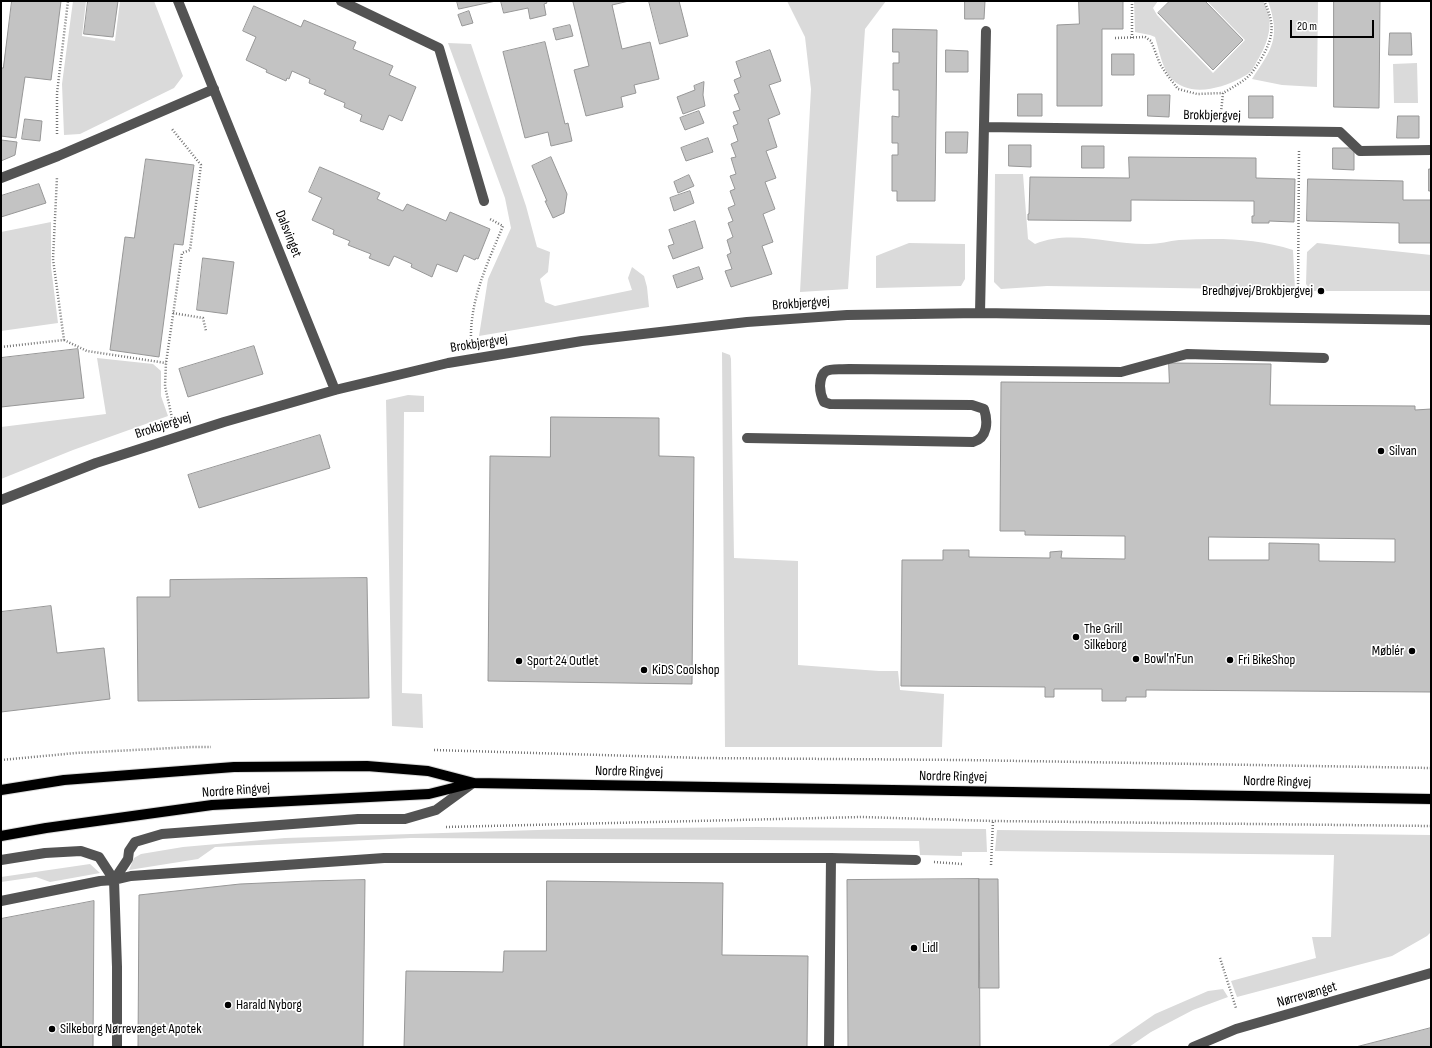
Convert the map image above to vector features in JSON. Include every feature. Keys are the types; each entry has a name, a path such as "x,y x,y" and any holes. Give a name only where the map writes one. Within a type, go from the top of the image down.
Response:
{"main road":[{"name":"Nordre Ringvej","path":"1,790 64,780 234,767 368,766 428,771 474,783 1431,799"},
{"name":"Nordre Ringvej","path":"1,836 46,828 212,805 430,794 474,783"}],"street":[{"name":"Dalsvinget","path":"179,1 335,390"},
{"path":"341,1 439,48 484,201"},
{"path":"980,313 986,31"},
{"path":"1,178 58,156 214,89"},
{"name":"Brokbjergvej","path":"984,127 1340,132 1360,151 1431,150"},
{"name":"Brokbjergvej","path":"1,500 96,463 179,436 335,390 448,363 582,341 747,322 847,315 980,313 1431,320"},
{"path":"747,438 973,442 979,440 985,433 986,414 984,409 972,405 830,404 824,402 820,392 821,379 822,373 827,370 1121,372 1187,354 1324,358"},
{"path":"114,880 128,859 129,851 135,842 162,834 358,819 405,819 436,810 474,783"},
{"path":"1,860 45,853 81,851 99,857 114,880 117,967 117,1047"},
{"path":"1,901 131,876 384,858 831,858 916,860"},
{"path":"829,1047 831,858"},
{"name":"Nørrevænget","path":"1193,1047 1236,1029 1431,974"}],"path":[{"path":"64,340 53,259 58,156 56,94 68,1"},
{"path":"1132,1 1132,38"},
{"path":"1115,38 1145,37 1151,41 1160,64 1178,89 1197,94 1223,93 1244,80 1255,69 1269,46 1272,23 1270,12 1264,1"},
{"path":"1220,130 1223,93"},
{"path":"160,112 201,165 190,250 182,253 166,363 165,386 171,414 179,436"},
{"path":"1298,318 1299,132"},
{"path":"471,359 470,324 480,281 503,226 477,212 484,201"},
{"path":"173,313 203,318 206,331"},
{"path":"1,347 64,340 88,351 166,363"},
{"path":"1,760 76,753 215,747"},
{"path":"429,750 702,758 972,760 1431,768"},
{"path":"446,828 862,817 993,821 1431,826"},
{"path":"991,865 993,821"},
{"path":"916,860 962,864"},
{"path":"1220,958 1243,1028"}],"shaded area":[{"path":"73,1 86,1 82,36 115,41 120,1 154,1 183,76 174,88 80,134 64,135 62,84"},
{"path":"787,1 886,1 865,29 848,289 800,292 811,89 805,37"},
{"path":"1134,1 1158,1 1153,8 1157,15 1213,73 1245,40 1207,1 1263,1 1267,8 1270,23 1266,44 1252,70 1241,78 1224,85 1204,90 1186,88 1177,84 1167,73 1155,37 1135,32"},
{"path":"1268,1 1318,1 1317,87 1282,85 1252,79 1269,51 1274,34 1272,14"},
{"path":"448,43 471,44 526,206 537,247 550,252 548,272 540,279 545,302 555,306 632,290 628,278 632,267 644,276 647,287 649,307 479,336 488,279 511,228 505,198"},
{"path":"1417,63 1418,103 1394,103 1393,64"},
{"path":"995,174 1023,174 1028,239 1035,244 1063,238 1091,239 1135,244 1153,244 1179,240 1208,239 1265,243 1293,250 1295,290 1047,286 1001,289 994,282"},
{"path":"51,222 51,267 58,323 1,331 1,232"},
{"path":"909,243 965,244 965,279 961,286 876,288 876,256"},
{"path":"1317,243 1431,255 1431,291 1311,291 1306,284 1307,252"},
{"path":"722,352 730,355 731,359 734,558 798,561 798,665 898,671 900,690 944,694 942,747 725,747"},
{"path":"97,358 153,364 161,371 161,396 168,416 73,450 1,479 1,427 106,414"},
{"path":"408,395 424,396 424,412 404,412 402,693 422,694 423,728 392,726 386,400"},
{"path":"757,827 986,829 987,852 962,852 962,856 920,855 919,841 411,838 215,847 198,859 129,870 134,858 141,854 183,847 285,838 569,829"},
{"path":"997,830 1431,835 1431,932 1427,936 1392,956 1237,997 1231,981 1316,958 1312,937 1331,937 1334,855 995,851"},
{"path":"90,864 100,873 50,882 36,877 1,882 1,877"},
{"path":"1223,989 1228,997 1193,1010 1151,1032 1129,1047 1107,1047 1155,1014 1208,991"}],"building":[{"path":"12,1 61,1 51,80 25,77 16,138 1,136 1,68 3,68"},
{"path":"88,1 118,1 113,37 84,34"},
{"path":"457,1 496,1 459,9"},
{"path":"501,1 546,1 547,3 544,4 546,15 530,19 528,8 504,13"},
{"path":"629,1 612,5 622,49 650,42 659,79 634,85 636,93 621,97 623,107 586,116 574,70 589,66 573,2"},
{"path":"649,1 679,1 688,36 660,44"},
{"path":"965,1 985,1 984,19 965,19"},
{"path":"1079,1 1123,1 1123,29 1102,29 1102,106 1057,106 1057,25 1079,24"},
{"path":"1170,1 1205,1 1243,40 1213,70 1158,13"},
{"path":"1334,1 1380,1 1379,108 1334,107"},
{"path":"254,6 301,27 304,20 356,42 353,49 393,66 389,75 416,87 402,121 389,115 383,130 360,121 362,115 344,107 345,103 324,94 326,90 309,83 310,79 292,71 289,79 287,78 286,81 266,72 267,70 246,60 256,37 243,31"},
{"path":"469,11 473,23 462,26 458,15"},
{"path":"570,25 573,36 556,40 553,29"},
{"path":"893,29 937,30 935,201 897,201 897,191 892,191 892,155 898,155 898,143 892,143 892,116 899,117 899,90 893,90 893,63 899,63 899,52 893,52"},
{"path":"1390,33 1411,33 1412,55 1389,55"},
{"path":"545,42 565,124 568,123 572,141 551,146 548,132 525,138 503,52"},
{"path":"770,50 781,81 769,85 780,114 768,119 777,147 766,151 776,178 765,182 775,209 763,214 773,242 762,246 772,274 731,287 725,271 732,269 727,255 731,253 727,240 733,237 728,223 733,221 728,208 735,205 730,191 735,189 730,176 736,174 731,158 736,157 731,144 738,141 733,126 738,124 733,112 740,110 734,95 739,93 734,80 741,77 736,62"},
{"path":"946,50 968,51 968,72 946,72"},
{"path":"1112,54 1134,54 1134,75 1112,75"},
{"path":"704,82 703,95 705,106 683,114 677,97 695,90 694,86"},
{"path":"1018,94 1042,94 1042,116 1018,116"},
{"path":"1148,95 1170,95 1169,117 1148,116"},
{"path":"1249,96 1273,96 1273,118 1249,118"},
{"path":"699,111 704,123 685,130 680,118"},
{"path":"1398,116 1419,116 1419,138 1397,138"},
{"path":"25,119 42,121 40,141 22,139"},
{"path":"946,132 968,132 967,153 946,153"},
{"path":"708,138 713,152 686,161 681,148"},
{"path":"1,140 17,142 15,155 1,161"},
{"path":"1009,145 1031,145 1031,167 1009,166"},
{"path":"1082,146 1104,146 1104,168 1082,168"},
{"path":"1333,148 1354,148 1354,170 1333,169"},
{"path":"551,157 567,194 564,213 553,218 532,166"},
{"path":"1129,157 1256,158 1256,178 1295,179 1294,222 1269,221 1269,223 1252,223 1252,216 1254,216 1254,201 1131,200 1131,221 1028,220 1030,177 1129,178"},
{"path":"146,159 194,165 183,245 174,244 159,357 110,350 125,237 134,238"},
{"path":"320,167 380,193 377,199 403,211 407,204 446,221 450,212 490,229 478,259 476,258 475,260 464,255 457,272 437,264 432,277 411,267 412,264 394,256 389,266 369,258 371,254 348,245 350,241 333,234 334,230 312,220 322,198 309,192"},
{"path":"1429,169 1431,169 1431,191 1429,191"},
{"path":"689,175 694,186 678,193 674,182"},
{"path":"1308,179 1403,181 1403,200 1431,200 1431,243 1399,243 1399,223 1307,221"},
{"path":"39,184 46,203 1,217 1,196"},
{"path":"690,191 694,203 674,211 670,198"},
{"path":"695,221 703,248 673,259 668,246 674,244 669,230"},
{"path":"203,258 234,262 227,314 197,310"},
{"path":"699,267 703,279 677,288 673,276"},
{"path":"254,346 263,374 188,397 179,369"},
{"path":"78,349 84,398 1,407 1,358"},
{"path":"1169,363 1271,364 1270,405 1415,406 1415,410 1431,409 1431,692 1146,690 1146,697 1126,697 1126,701 1102,701 1102,689 1054,689 1054,697 1045,697 1045,687 901,686 902,560 943,560 943,550 969,550 969,557 1050,558 1050,552 1062,551 1061,558 1125,559 1125,536 1025,535 1025,531 1000,531 1001,382 1169,383","holes":["1209,537 1395,539 1395,562 1319,561 1319,544 1269,543 1269,560 1209,560"]},
{"path":"551,417 659,418 659,456 694,457 692,684 488,681 490,456 550,457"},
{"path":"320,435 330,468 199,508 188,475"},
{"path":"367,578 369,698 138,701 137,597 170,597 170,580"},
{"path":"51,606 57,653 104,648 110,699 1,712 1,612"},
{"name":"Lidl","path":"979,879 980,1047 848,1047 847,880"},
{"path":"979,879 998,879 999,988 979,988"},
{"path":"365,880 363,1047 138,1047 139,895 240,884"},
{"path":"547,881 723,883 722,955 808,956 807,1047 404,1047 406,971 503,972 504,951 546,951"},
{"path":"94,901 93,1047 1,1047 1,919"},
{"path":"1431,1028 1431,1047 1356,1047"}],"place":[{"name":"Bredhøjvej/Brokbjergvej","path":"1321,291"},
{"name":"Silvan","path":"1381,451"},
{"name":"The Grill Silkeborg","path":"1076,637"},
{"name":"Møblér","path":"1412,651"},
{"name":"Bowl'n'Fun","path":"1136,659"},
{"name":"Fri BikeShop","path":"1230,660"},
{"name":"Sport 24 Outlet","path":"519,661"},
{"name":"KiDS Coolshop","path":"644,670"},
{"name":"Lidl","path":"914,948"},
{"name":"Harald Nyborg","path":"228,1005"},
{"name":"Silkeborg Nørrevænget Apotek","path":"52,1029"}]}
